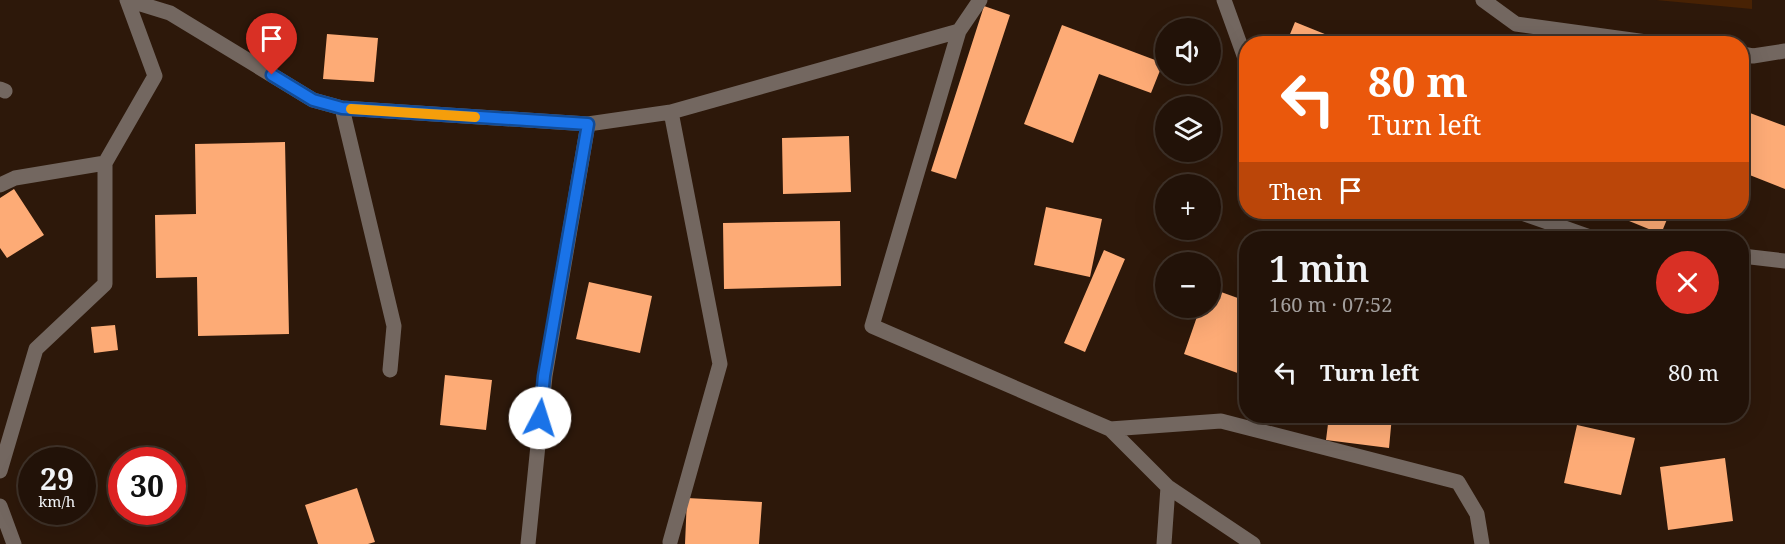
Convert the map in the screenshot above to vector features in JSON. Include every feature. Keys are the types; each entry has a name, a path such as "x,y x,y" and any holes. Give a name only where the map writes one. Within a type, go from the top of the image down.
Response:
{"street":[{"path":"127,0 170,13 313,100 342,108 588,124 671,112 959,31"},
{"path":"0,471 36,349 105,284 105,164 155,76 127,0"},
{"path":"980,0 959,31 872,326 1110,429 1168,487 1253,544"},
{"path":"1224,0 1239,42"},
{"path":"1483,0 1516,24 1603,36"},
{"path":"1749,55 1785,51"},
{"path":"342,108 394,326 390,370"},
{"path":"670,542 720,364 671,112"},
{"path":"528,544 544,376 588,124"},
{"path":"0,185 15,178 105,164"},
{"path":"1539,219 1573,231"},
{"path":"1749,257 1785,261"},
{"path":"1110,429 1221,421 1458,482 1477,514 1482,544"},
{"path":"1164,544 1168,487"},
{"path":"0,506 14,544"}],"shaded area":[{"path":"1656,0 1752,0 1752,9"}],"building":[{"path":"984,6 1010,15 956,179 931,171"},
{"path":"1295,22 1330,36 1289,36"},
{"path":"1062,25 1155,60 1155,83 1151,93 1099,74 1073,143 1024,124"},
{"path":"327,34 378,38 374,82 323,79"},
{"path":"1749,113 1785,126 1785,189 1749,175"},
{"path":"849,136 851,192 783,194 782,138"},
{"path":"285,142 289,334 198,336 197,277 156,278 155,215 196,214 195,144"},
{"path":"14,189 44,235 7,258 0,248 0,198"},
{"path":"1046,207 1102,219 1090,277 1034,265"},
{"path":"1624,219 1667,219 1662,231 1654,231"},
{"path":"840,221 841,286 724,289 723,223"},
{"path":"1104,250 1125,259 1085,352 1064,343"},
{"path":"589,282 652,296 640,353 576,339"},
{"path":"1221,292 1239,298 1239,374 1184,354 1197,318 1221,318"},
{"path":"115,325 118,350 94,353 91,327"},
{"path":"445,375 492,380 486,430 440,425"},
{"path":"1328,423 1391,423 1389,448 1326,440"},
{"path":"1577,425 1635,438 1621,495 1564,483"},
{"path":"1725,458 1733,521 1668,530 1660,467"},
{"path":"357,488 375,542 318,544 305,505"},
{"path":"687,498 762,502 759,544 685,544"}],"slow traffic":[{"path":"351,109 475,117"}],"route":[{"path":"272,75 313,100 342,108 588,124 544,376 540,418"}]}
